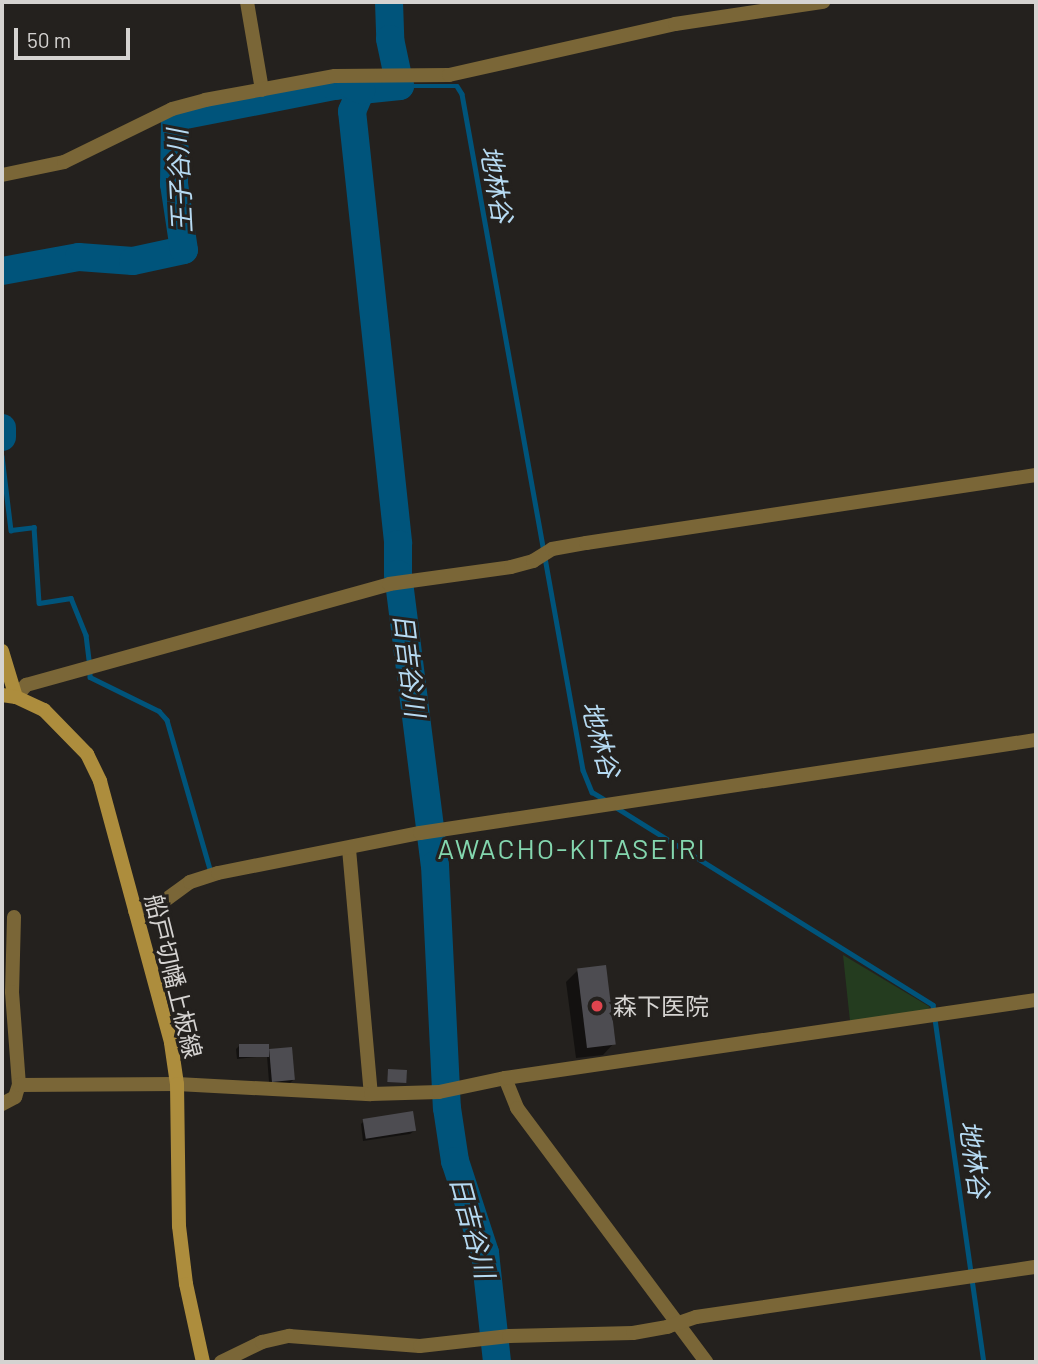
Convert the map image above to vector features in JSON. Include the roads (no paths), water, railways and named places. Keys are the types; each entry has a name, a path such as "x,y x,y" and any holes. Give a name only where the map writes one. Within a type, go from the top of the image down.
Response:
{"main road":[{"path":"2,651 9,696"},
{"name":"船戸切幡上板線","path":"9,696 44,710 87,754 100,781 171,1042 177,1084 179,1226 186,1284 203,1362"}],"street":[{"path":"247,2 262,90"},
{"path":"2,175 64,162 172,109 262,90 353,75 449,75 674,24 823,2"},
{"path":"9,696 26,685 389,584 511,567 544,554 1036,475"},
{"path":"135,911 164,901 190,882 218,873 421,833 1036,740"},
{"path":"349,849 371,1094"},
{"path":"2,1104 15,1097 19,1085 12,992 13,917"},
{"path":"19,1085 177,1084 371,1094 439,1092 505,1078 1036,1000"},
{"path":"505,1078 517,1108 706,1362"},
{"path":"221,1362 262,1342 289,1336 420,1346 509,1336 633,1333 696,1317 1036,1267"}],"waterway":[{"name":"日吉谷川","path":"389,2 390,39 400,86 361,90 352,111 398,544 398,574 435,865 447,1108 455,1161 485,1253 497,1362"},
{"name":"王子谷川","path":"2,271 79,257 133,261 184,250 174,184 175,117 334,86 350,84 361,90"},
{"name":"地林谷","path":"400,86 457,86 462,94 583,770 592,792 607,801"},
{"name":"王子谷川","path":"2,428 2,437"},
{"path":"2,456 11,530 34,527 39,603 71,598 86,635 89,660"},
{"path":"90,672 90,677 159,711 167,720 210,869"},
{"name":"地林谷","path":"617,808 933,1005 984,1362"}],"place":[{"name":"森下医院","path":"597,1006"}],"district":[{"name":"AWACHO-KITASEIRI","path":"572,848"}]}
